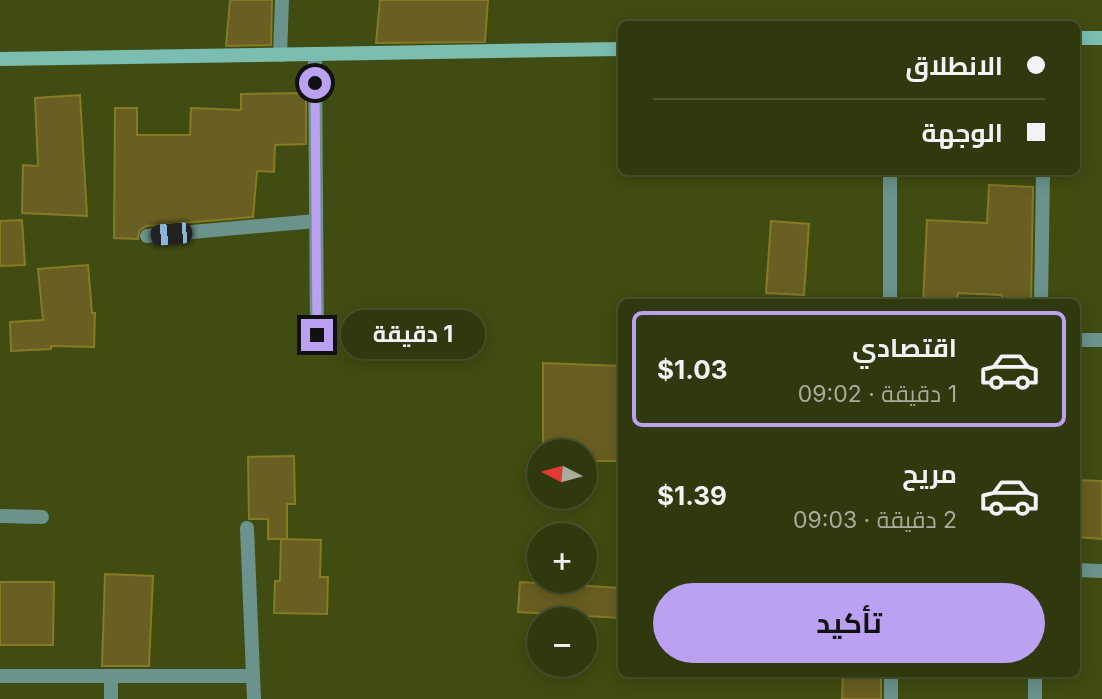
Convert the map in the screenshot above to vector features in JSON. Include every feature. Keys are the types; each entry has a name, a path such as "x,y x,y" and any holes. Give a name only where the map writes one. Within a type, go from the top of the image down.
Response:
{"main road":[{"path":"1080,38 1102,38"},
{"path":"0,59 618,48"}],"street":[{"path":"280,55 282,0"},
{"path":"315,55 317,335"},
{"path":"890,175 890,299"},
{"path":"1041,299 1043,175"},
{"path":"147,236 316,221"},
{"path":"1080,340 1102,340"},
{"path":"0,516 42,517"},
{"path":"247,528 254,699"},
{"path":"1080,570 1102,571"},
{"path":"0,676 253,676"},
{"path":"111,676 111,699"},
{"path":"891,677 891,699"},
{"path":"1035,677 1035,699"}],"building":[{"path":"230,0 272,0 271,45 226,46"},
{"path":"380,0 488,0 485,42 376,43"},
{"path":"306,93 306,144 275,145 274,172 257,171 253,217 146,226 139,231 138,239 114,238 115,108 137,108 137,135 190,135 191,108 241,110 241,94"},
{"path":"80,95 87,216 22,213 23,165 38,166 35,98"},
{"path":"989,185 1033,187 1031,299 1002,299 1002,295 958,293 957,299 923,299 927,220 987,223"},
{"path":"22,220 25,265 0,266 0,221"},
{"path":"771,221 809,224 804,295 766,293"},
{"path":"88,265 92,313 95,313 94,347 51,346 51,349 11,351 10,322 43,320 38,269"},
{"path":"543,363 618,366 618,461 597,461 597,439 543,439"},
{"path":"294,456 295,504 287,504 287,539 268,539 268,519 249,519 248,457"},
{"path":"1080,480 1102,481 1102,539 1080,537"},
{"path":"281,539 321,540 320,577 328,577 327,614 274,613 275,581 280,581"},
{"path":"105,574 153,576 149,666 102,666"},
{"path":"0,582 54,582 53,645 0,645"},
{"path":"520,582 527,582 527,593 597,593 597,587 618,588 618,618 597,617 597,607 527,607 527,613 518,612"},
{"path":"843,677 881,677 881,699 842,699"}],"route":[{"path":"315,83 317,335"}]}
